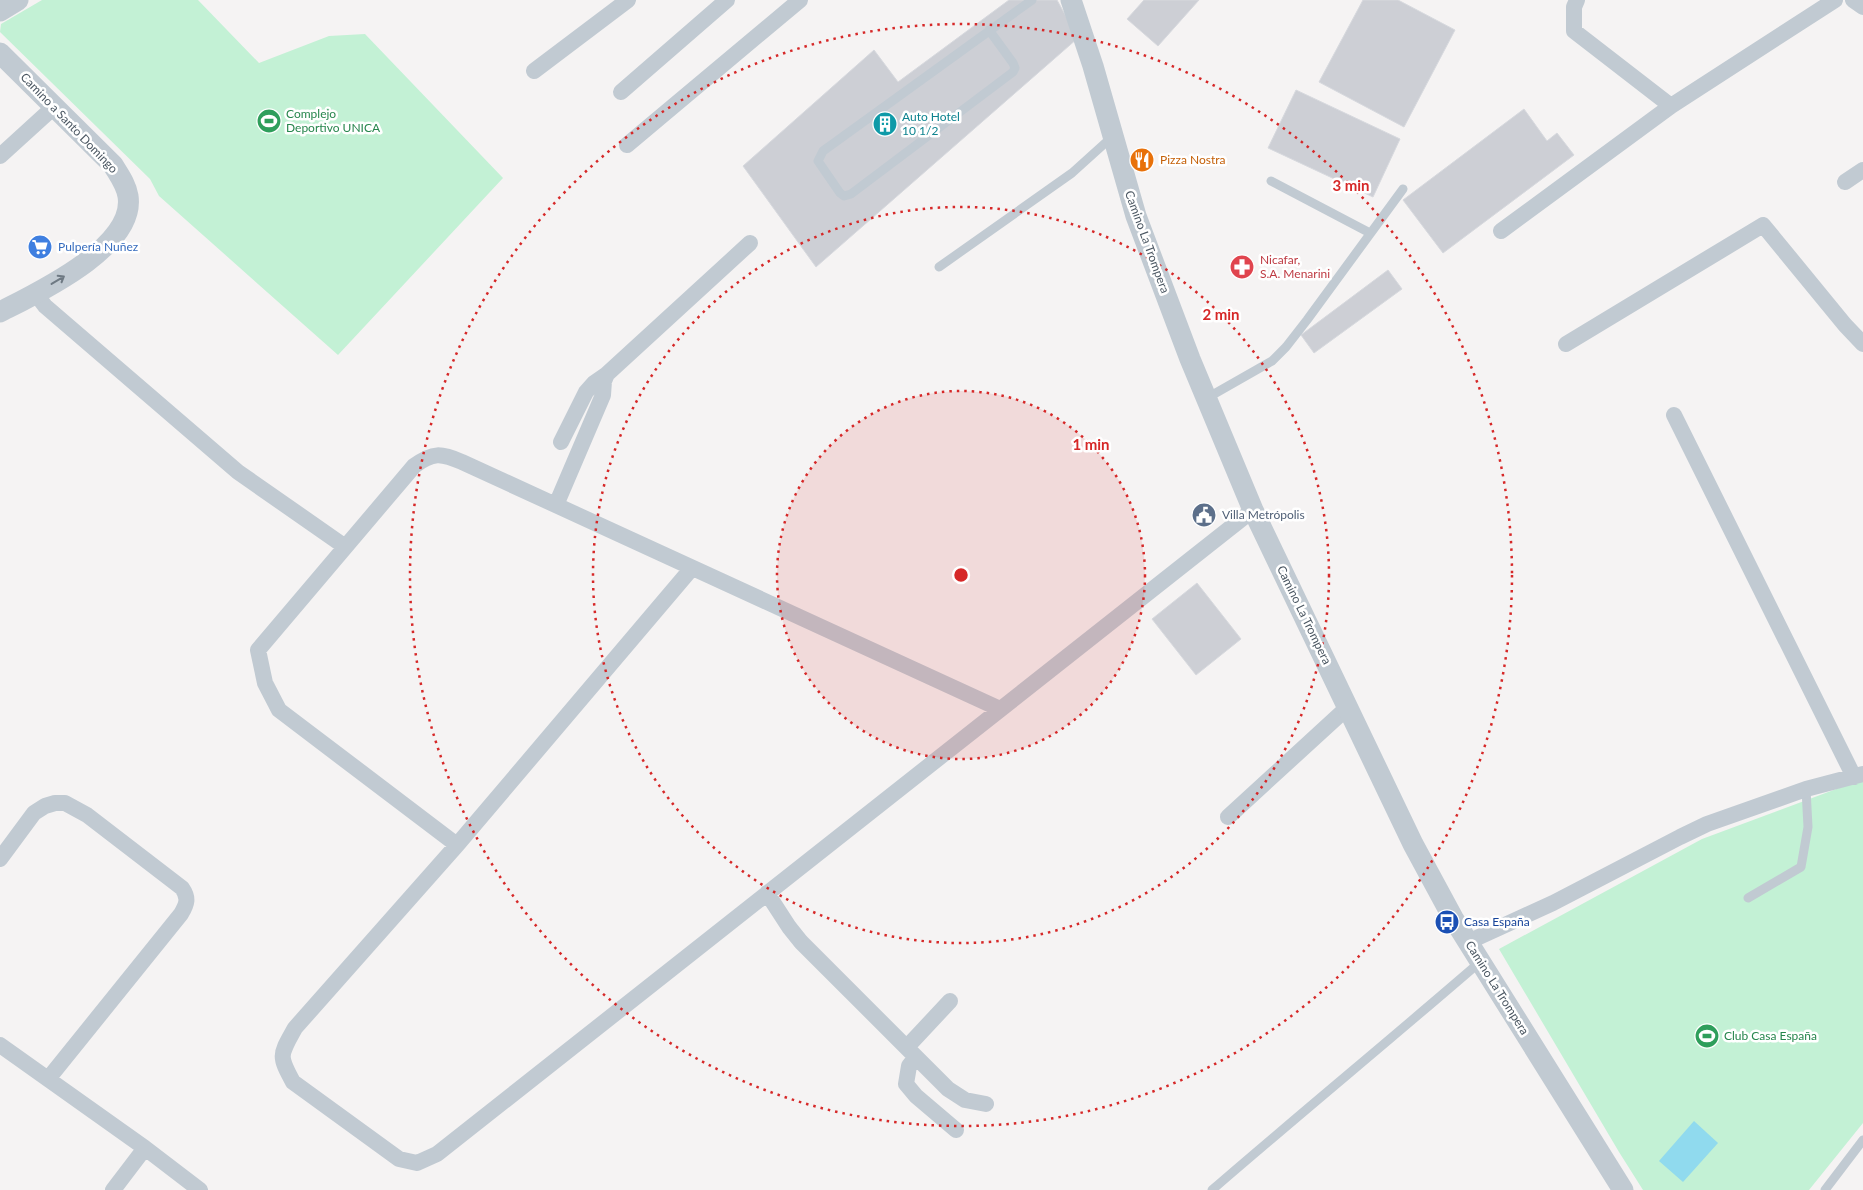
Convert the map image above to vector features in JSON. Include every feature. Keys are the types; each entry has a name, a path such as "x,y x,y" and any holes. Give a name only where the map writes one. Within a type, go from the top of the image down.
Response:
{"street":[{"path":"0,10 18,0"},
{"path":"534,71 628,0"},
{"path":"621,92 727,0"},
{"path":"627,145 800,0"},
{"name":"Camino La Trompera","path":"1071,0 1093,66 1136,216 1206,398 1253,510 1413,844 1480,962 1623,1190"},
{"path":"1576,0 1574,7 1574,32 1671,106"},
{"path":"1501,231 1671,106 1835,0"},
{"path":"1852,0 1863,7"},
{"name":"Camino a Santo Domingo","path":"0,53 113,165 124,182 128,198 124,222 112,241 82,266 36,294 0,312"},
{"path":"0,156 55,106"},
{"path":"1844,182 1863,170"},
{"path":"1566,344 1763,225 1845,325 1863,344"},
{"path":"561,442 586,392 594,382 607,374 750,243"},
{"path":"36,294 45,306 238,472 344,546"},
{"path":"556,505 603,395 604,381 607,374"},
{"path":"1468,942 1553,903 1707,824 1806,789 1859,775 1674,415"},
{"path":"457,845 279,710 265,683 258,650 344,546 414,466 426,457 437,454 456,459 1000,709"},
{"path":"692,568 457,845 295,1028 283,1050 283,1064 293,1082 399,1159 417,1163 437,1154 1253,510"},
{"path":"1228,817 1348,707"},
{"path":"0,859 34,813 50,804 66,803 87,815 182,888 186,894 186,906 181,914 48,1079"},
{"path":"767,894 801,942 948,1088 965,1100 986,1104"},
{"path":"950,1001 911,1052 906,1084 916,1096 956,1130"},
{"path":"0,1045 146,1148 200,1190"},
{"path":"113,1190 146,1148"}],"lane":[{"path":"988,30 1013,63 1015,68 1013,72 851,194 844,196 840,193 818,161 823,151 988,30 1032,0"},
{"path":"939,267 1078,168 1113,136"},
{"path":"1271,181 1370,233"},
{"path":"1206,398 1272,361 1307,320 1403,189"},
{"path":"1748,898 1801,867 1808,827 1806,789"},
{"path":"1212,1190 1480,962"},
{"path":"1825,1190 1863,1140"}],"green space":[{"name":"Complejo Deportivo UNICA","path":"42,0 198,0 259,63 329,36 365,34 503,178 338,355 159,196 150,179 0,32 1,24"},
{"name":"Club Casa España","path":"1863,779 1863,1123 1809,1190 1643,1190 1499,949 1702,839"}],"water":[{"path":"1694,1121 1718,1143 1683,1182 1659,1161"}],"building":[{"name":"Auto Hotel 10 1/2","path":"1009,0 1057,0 1078,38 816,267 743,166 874,50 898,82"},
{"path":"1144,0 1199,0 1158,46 1127,19"},
{"path":"1363,0 1398,0 1455,30 1404,127 1319,82"},
{"path":"1296,90 1400,139 1373,197 1268,148"},
{"path":"1524,109 1547,141 1557,133 1574,155 1443,253 1403,200"},
{"path":"1388,270 1402,289 1314,353 1301,335"},
{"path":"1197,583 1241,639 1196,675 1152,619"}],"place":[{"name":"Complejo Deportivo UNICA","path":"269,121"},
{"name":"Auto Hotel 10 1/2","path":"885,124"},
{"name":"Pizza Nostra","path":"1142,160"},
{"name":"Pulpería Nuñez","path":"40,247"},
{"name":"Nicafar, S.A. Menarini","path":"1242,267"},
{"name":"Villa Metrópolis","path":"1204,515"},
{"name":"Casa España","path":"1447,922"},
{"name":"Club Casa España","path":"1707,1036"}]}
